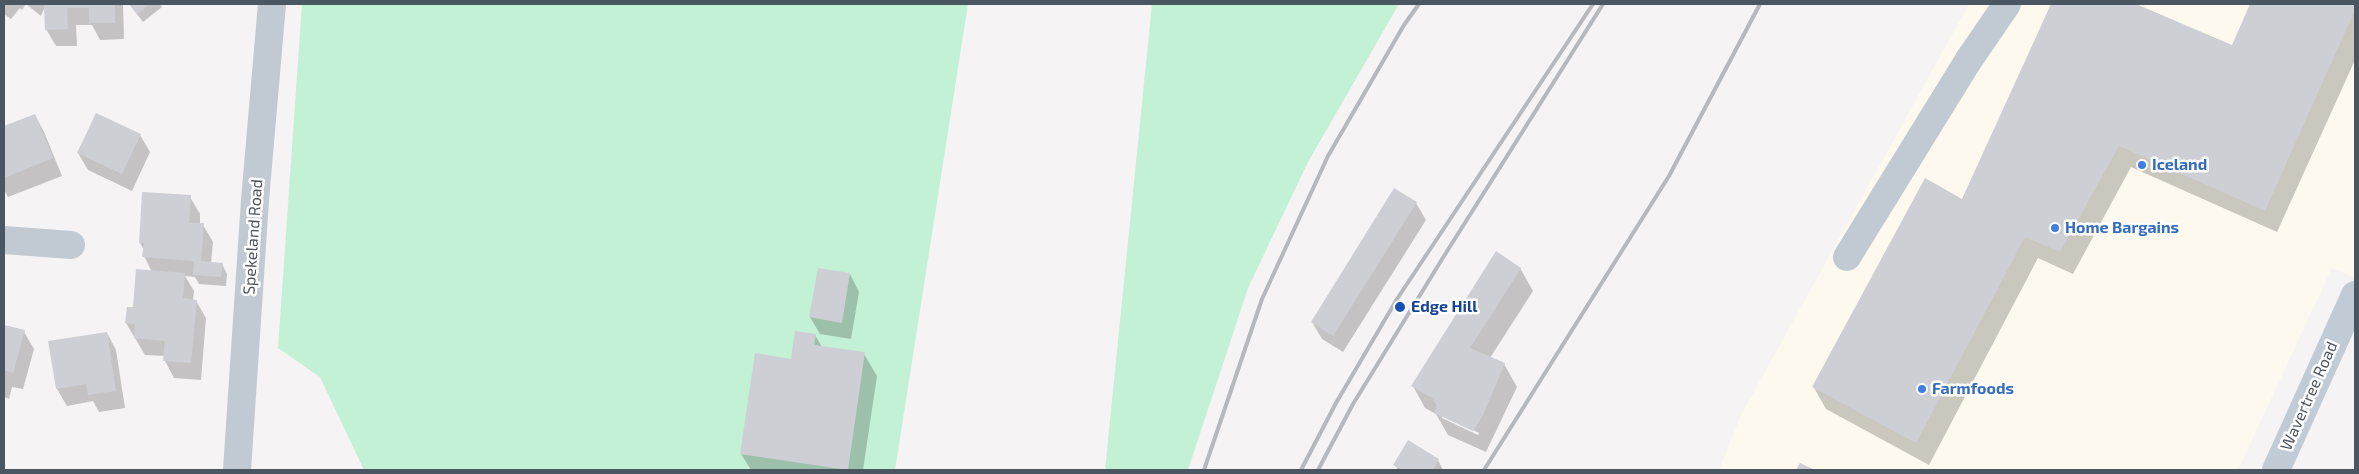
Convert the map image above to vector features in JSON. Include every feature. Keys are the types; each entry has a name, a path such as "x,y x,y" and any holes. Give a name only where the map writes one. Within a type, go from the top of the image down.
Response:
{"main road":[{"name":"Wavertree Road","path":"2276,470 2355,295"}],"street":[{"name":"Spekeland Road","path":"237,470 255,200 272,4"},
{"path":"1847,257 1968,61 2007,4"},
{"path":"4,240 71,246"}],"shaded area":[{"path":"1969,4 2355,4 2355,278 2332,268 2238,470 1719,470 1741,415"}],"green space":[{"path":"302,4 968,4 895,470 364,470 320,377 278,348"},
{"path":"1152,4 1399,4 1308,162 1248,288 1188,470 1105,470"}],"building":[{"path":"44,4 115,4 115,23 89,23 89,8 67,8 68,29 45,30"},
{"path":"129,4 150,4 137,14"},
{"path":"2051,4 2136,4 2232,45 2250,4 2355,4 2355,10 2265,211 2119,146 2060,252 2025,237 1916,443 1812,387 1925,178 1962,199"},
{"path":"96,113 141,134 122,174 77,153"},
{"path":"35,114 53,158 4,178 4,126"},
{"path":"1394,188 1417,202 1333,336 1311,322"},
{"path":"142,192 191,195 189,223 204,223 201,261 223,263 221,277 193,275 194,261 142,257 144,243 139,243"},
{"path":"1496,251 1521,268 1470,348 1505,363 1483,415 1473,431 1434,413 1437,406 1432,398 1411,386"},
{"path":"818,268 850,273 842,323 809,317"},
{"path":"136,269 185,273 183,298 197,300 191,363 163,361 165,341 134,338 135,324 125,323 127,307 133,307"},
{"path":"4,325 25,330 13,373 4,370"},
{"path":"795,331 816,334 814,345 865,352 848,470 740,454 755,353 791,359"},
{"path":"107,332 116,391 88,395 86,384 56,389 48,341"},
{"path":"1408,440 1439,459 1433,470 1402,470 1393,465"},
{"path":"1800,463 1815,470 1796,470"}],"railway":[{"path":"1204,470 1262,299 1328,156 1404,25 1419,4"},
{"path":"1301,470 1336,403 1397,299 1593,4"},
{"path":"1318,470 1353,404 1603,4"},
{"path":"1484,470 1669,176 1760,4"}],"place":[{"name":"Iceland","path":"2142,165"},
{"name":"Home Bargains","path":"2055,228"},
{"name":"Edge Hill","path":"1400,307"},
{"name":"Farmfoods","path":"1922,389"}]}
